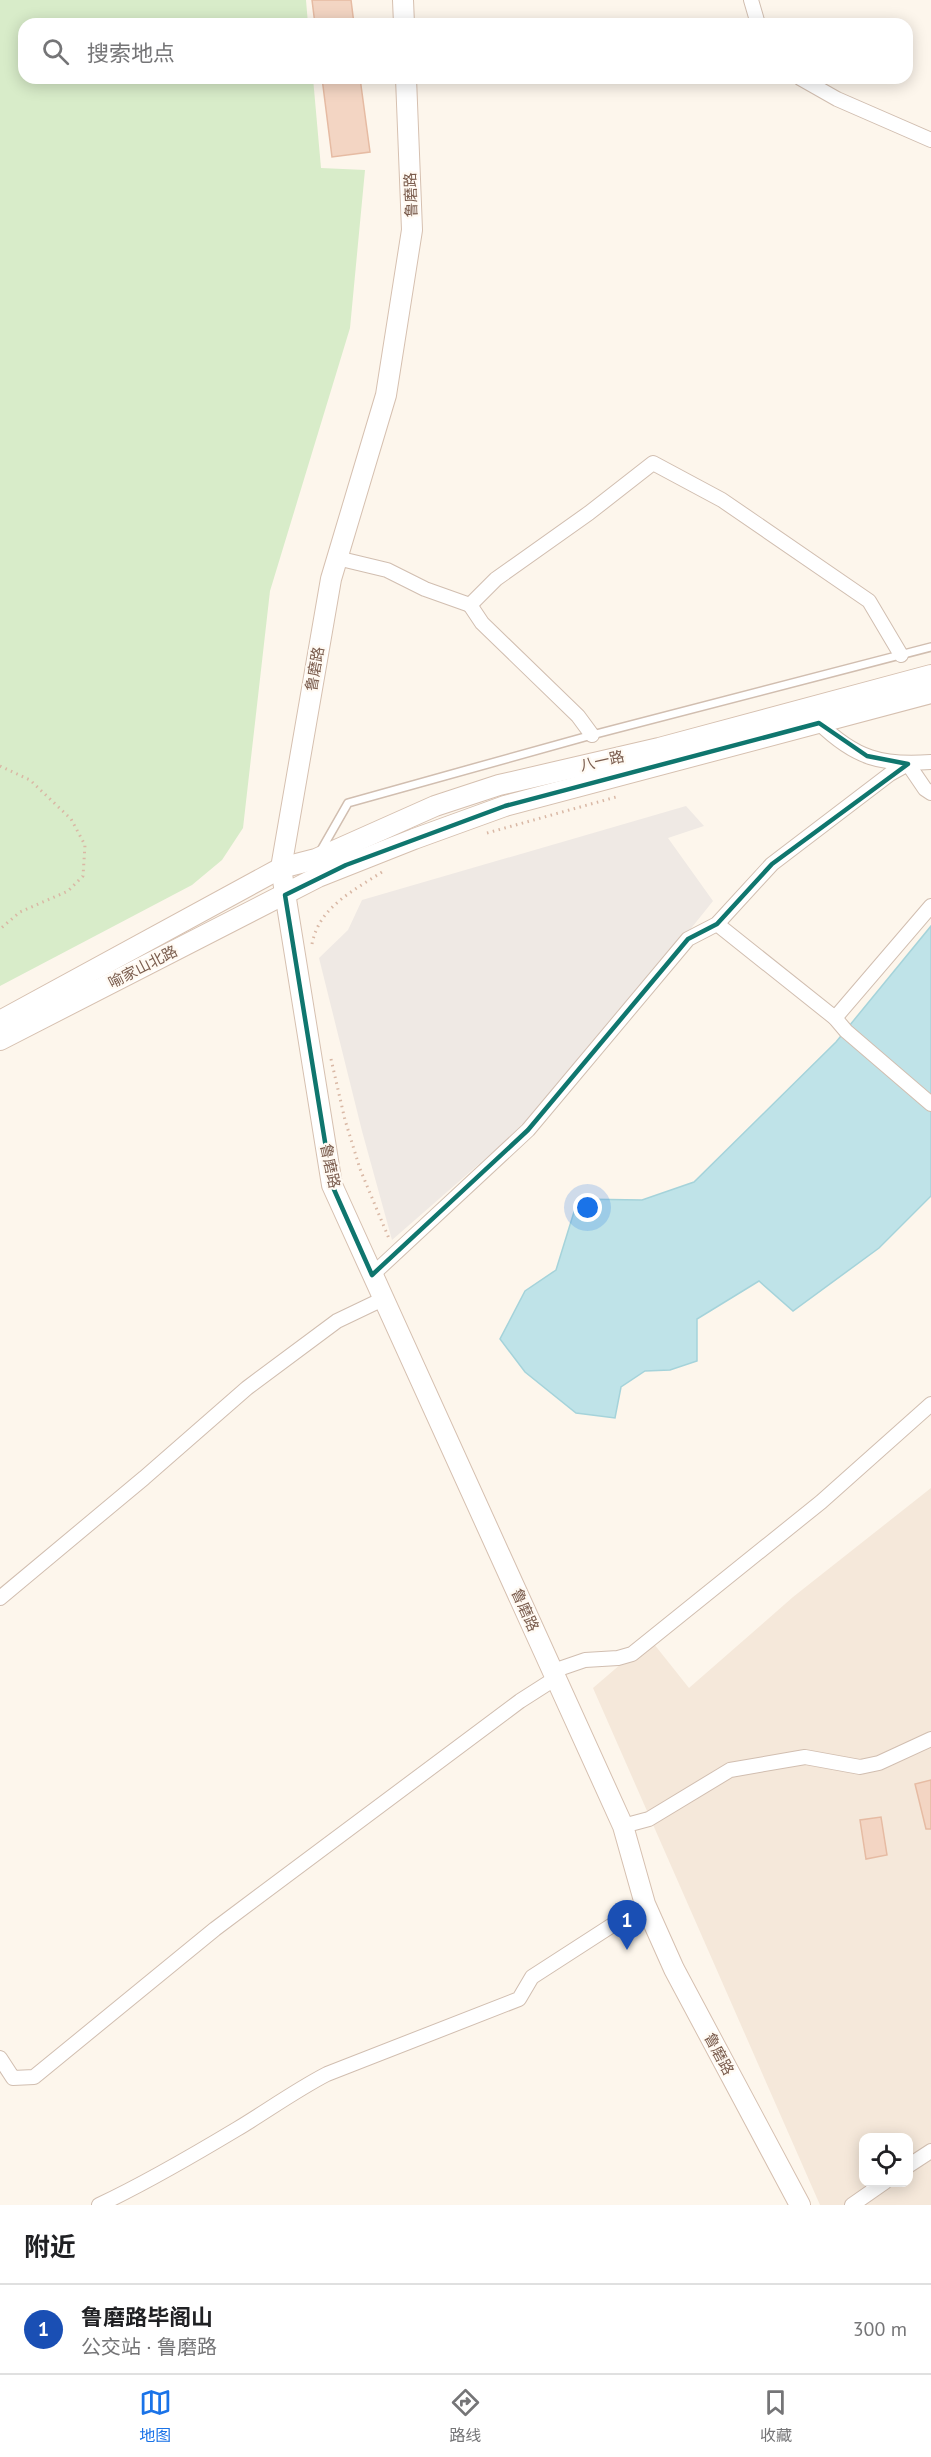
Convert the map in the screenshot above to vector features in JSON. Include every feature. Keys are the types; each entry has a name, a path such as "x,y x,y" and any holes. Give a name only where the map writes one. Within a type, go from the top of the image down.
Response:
{"main road":[{"path":"403,0 404,18"},
{"name":"鲁磨路","path":"406,84 412,230 386,395 331,579 281,868 332,1185 623,1826 645,1904 674,1969 800,2205"},
{"name":"八一路","path":"281,868 316,859 435,806 498,785 658,748 931,675"},
{"name":"八一路","path":"285,895 346,865 505,806 931,693"},
{"name":"喻家山北路","path":"0,1021 281,868"},
{"name":"喻家山北路","path":"0,1040 285,895"}],"street":[{"path":"751,0 756,18"},
{"path":"811,84 837,99 931,140"},
{"path":"470,605 496,579 589,513 653,463 722,500 869,601 902,655"},
{"path":"337,558 387,570 425,589 470,605 482,623 578,716 592,735"},
{"path":"819,723 847,747 867,756 891,764 931,762"},
{"path":"908,764 925,789 931,793"},
{"path":"372,1275 528,1130 688,939 717,924 772,864 890,774 908,764"},
{"path":"835,1018 931,906"},
{"path":"717,924 835,1018 846,1031 931,1104"},
{"path":"0,1598 144,1478 247,1388 337,1321 383,1299"},
{"path":"0,2058 13,2078 34,2077 216,1929 554,1675 585,1660 618,1658 632,1654 821,1502 931,1404"},
{"path":"623,1826 649,1819 730,1770 805,1757 860,1767 879,1763 931,1739"},
{"path":"99,2205 147,2181 238,2129 298,2089 327,2074 519,1999 532,1977 645,1904"},
{"path":"913,2163 931,2151"},
{"path":"852,2205 878,2187"}],"lane":[{"path":"316,859 348,802 592,735 931,647"}],"path":[{"path":"0,766 30,780 71,819 85,845 83,876 68,891 20,912 0,930"},
{"path":"484,834 619,796"},
{"path":"311,950 317,926 324,914 339,900 383,871"},
{"path":"330,1055 345,1120 360,1169 396,1253"}],"highlighted area":[{"path":"819,723 867,756 908,764 772,864 717,924 688,939 528,1130 372,1275 332,1185 285,895 346,865 505,806"}],"shaded area":[{"path":"686,806 704,826 668,838 713,901 556,1097 392,1240 319,958 348,930 362,900"},
{"path":"931,1488 931,2205 820,2205 593,1688 650,1639 689,1688 793,1597"}],"green space":[{"path":"0,0 306,0 308,18 18,18 18,84 314,84 321,168 365,170 350,328 270,591 243,828 222,860 192,885 0,986"}],"water":[{"path":"931,926 931,1196 879,1248 793,1311 759,1281 697,1319 697,1361 670,1370 645,1371 621,1387 615,1418 576,1413 525,1372 500,1339 525,1291 556,1270 578,1199 642,1200 694,1182 836,1042"}],"building":[{"path":"312,0 351,0 353,18 314,18"},
{"path":"323,84 361,84 370,152 332,157"},
{"path":"931,1780 931,1829 926,1829 915,1784"},
{"path":"881,1817 887,1855 866,1859 860,1820"}],"place":[{"name":"鲁磨路毕阁山","path":"627,1950"}]}
